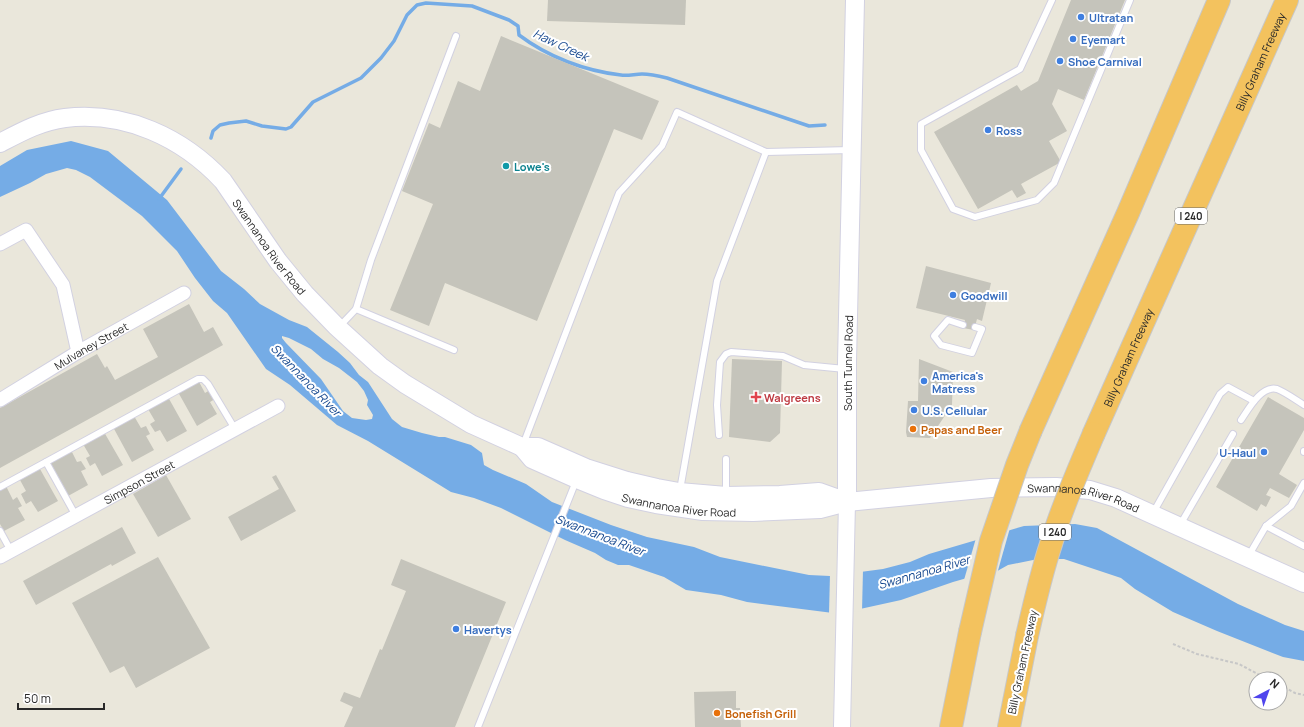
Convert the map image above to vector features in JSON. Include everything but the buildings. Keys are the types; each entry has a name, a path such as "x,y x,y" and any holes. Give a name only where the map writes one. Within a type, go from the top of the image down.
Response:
{"highway":[{"path":"951,727 970,632 991,541 1017,464 1131,206 1219,0"},
{"name":"Billy Graham Freeway","path":"1009,727 1038,588 1051,542 1071,488 1094,432 1287,0"}],"main road":[{"name":"South Tunnel Road","path":"848,502 847,370 855,0"},
{"name":"Swannanoa River Road","path":"0,143 27,128 65,118 118,119 146,127 168,138 197,156 212,169 223,181 278,261 304,294 337,328 380,366 405,384 471,424 522,447 538,447 571,462 606,474 679,492 726,496 758,496 819,492 848,502"},
{"name":"Swannanoa River Road","path":"522,447 532,459 574,487 681,509 703,511 747,512 820,509 848,502 991,488 1056,488 1090,490 1116,498 1248,558 1301,580"}],"street":[{"path":"0,244 26,230 63,285 78,352"},
{"name":"Mulvaney Street","path":"0,400 78,352 184,293"},
{"name":"Simpson Street","path":"6,554 278,406"},
{"name":"South Tunnel Road","path":"842,727 848,502"}],"lane":[{"path":"1052,0 1020,69 921,124 921,150 953,209 975,217 1037,200 1054,183 1130,0"},
{"path":"337,328 356,309 371,260 456,36"},
{"path":"522,447 619,193 662,146 676,112 766,152 852,150"},
{"path":"679,492 717,281 766,152"},
{"path":"356,309 454,350"},
{"path":"964,325 948,320 934,336 941,345 972,353 982,329 975,327"},
{"path":"719,435 717,405 720,362 726,354 731,352 783,356 804,365 847,370"},
{"path":"0,487 198,379 203,379 208,384 235,429"},
{"path":"1153,514 1220,394 1228,388 1254,401"},
{"path":"1241,420 1254,401 1265,390 1276,389 1304,405"},
{"path":"1179,526 1233,434"},
{"path":"726,459 726,496"},
{"path":"46,462 76,516"},
{"path":"1248,558 1266,526 1291,506 1304,483"},
{"path":"478,727 574,487"},
{"path":"1266,526 1304,546"},
{"path":"0,531 6,554"}],"path":[{"path":"1173,644 1198,654 1239,664 1252,671"},
{"path":"1288,689 1304,695"}],"water":[{"name":"Swannanoa River","path":"71,141 108,151 167,200 221,271 260,304 289,320 307,327 350,363 359,375 368,382 392,419 402,427 471,445 482,453 484,465 526,484 552,502 647,537 694,547 720,557 809,575 830,576 883,569 1024,526 1075,524 1097,528 1238,604 1285,625 1304,631 1304,661 1283,657 1217,631 1173,612 1135,589 1121,578 1064,559 1038,559 1008,565 992,574 953,582 901,600 833,613 747,602 721,595 686,590 664,577 629,565 618,565 501,508 474,498 451,492 368,441 337,425 290,385 266,369 227,313 213,301 177,251 142,216 90,177 76,170 67,168 46,174 0,197 0,166 27,150","holes":["282,336 311,349 357,382 364,391 368,400 367,405 373,415 372,419 366,420 352,418 343,411 321,379 286,343"]}],"pier":[{"path":"1010,528 997,574 964,580 976,538"},
{"path":"863,570 862,611 829,614 830,574"}],"waterway":[{"name":"Haw Creek","path":"211,138 213,131 220,125 229,123 246,121 262,126 286,129 291,127 313,102 361,78 381,58 394,41 407,15 417,5 426,3 472,6 509,20 518,26 519,35 530,43 567,62 607,73 621,75 645,74 664,77 809,126 825,125"},
{"name":"Haw Creek","path":"159,199 181,169"}],"place":[{"name":"Ultratan","path":"1081,17"},
{"name":"Eyemart","path":"1073,39"},
{"name":"Shoe Carnival","path":"1060,61"},
{"name":"Ross","path":"988,130"},
{"name":"Lowe's","path":"506,166"},
{"name":"Goodwill","path":"953,295"},
{"name":"America's Matress","path":"924,381"},
{"name":"Walgreens","path":"756,397"},
{"name":"U.S. Cellular","path":"914,410"},
{"name":"Papas and Beer","path":"913,429"},
{"name":"U-Haul","path":"1264,452"},
{"name":"Havertys","path":"456,629"},
{"name":"Bonefish Grill","path":"717,713"}]}
